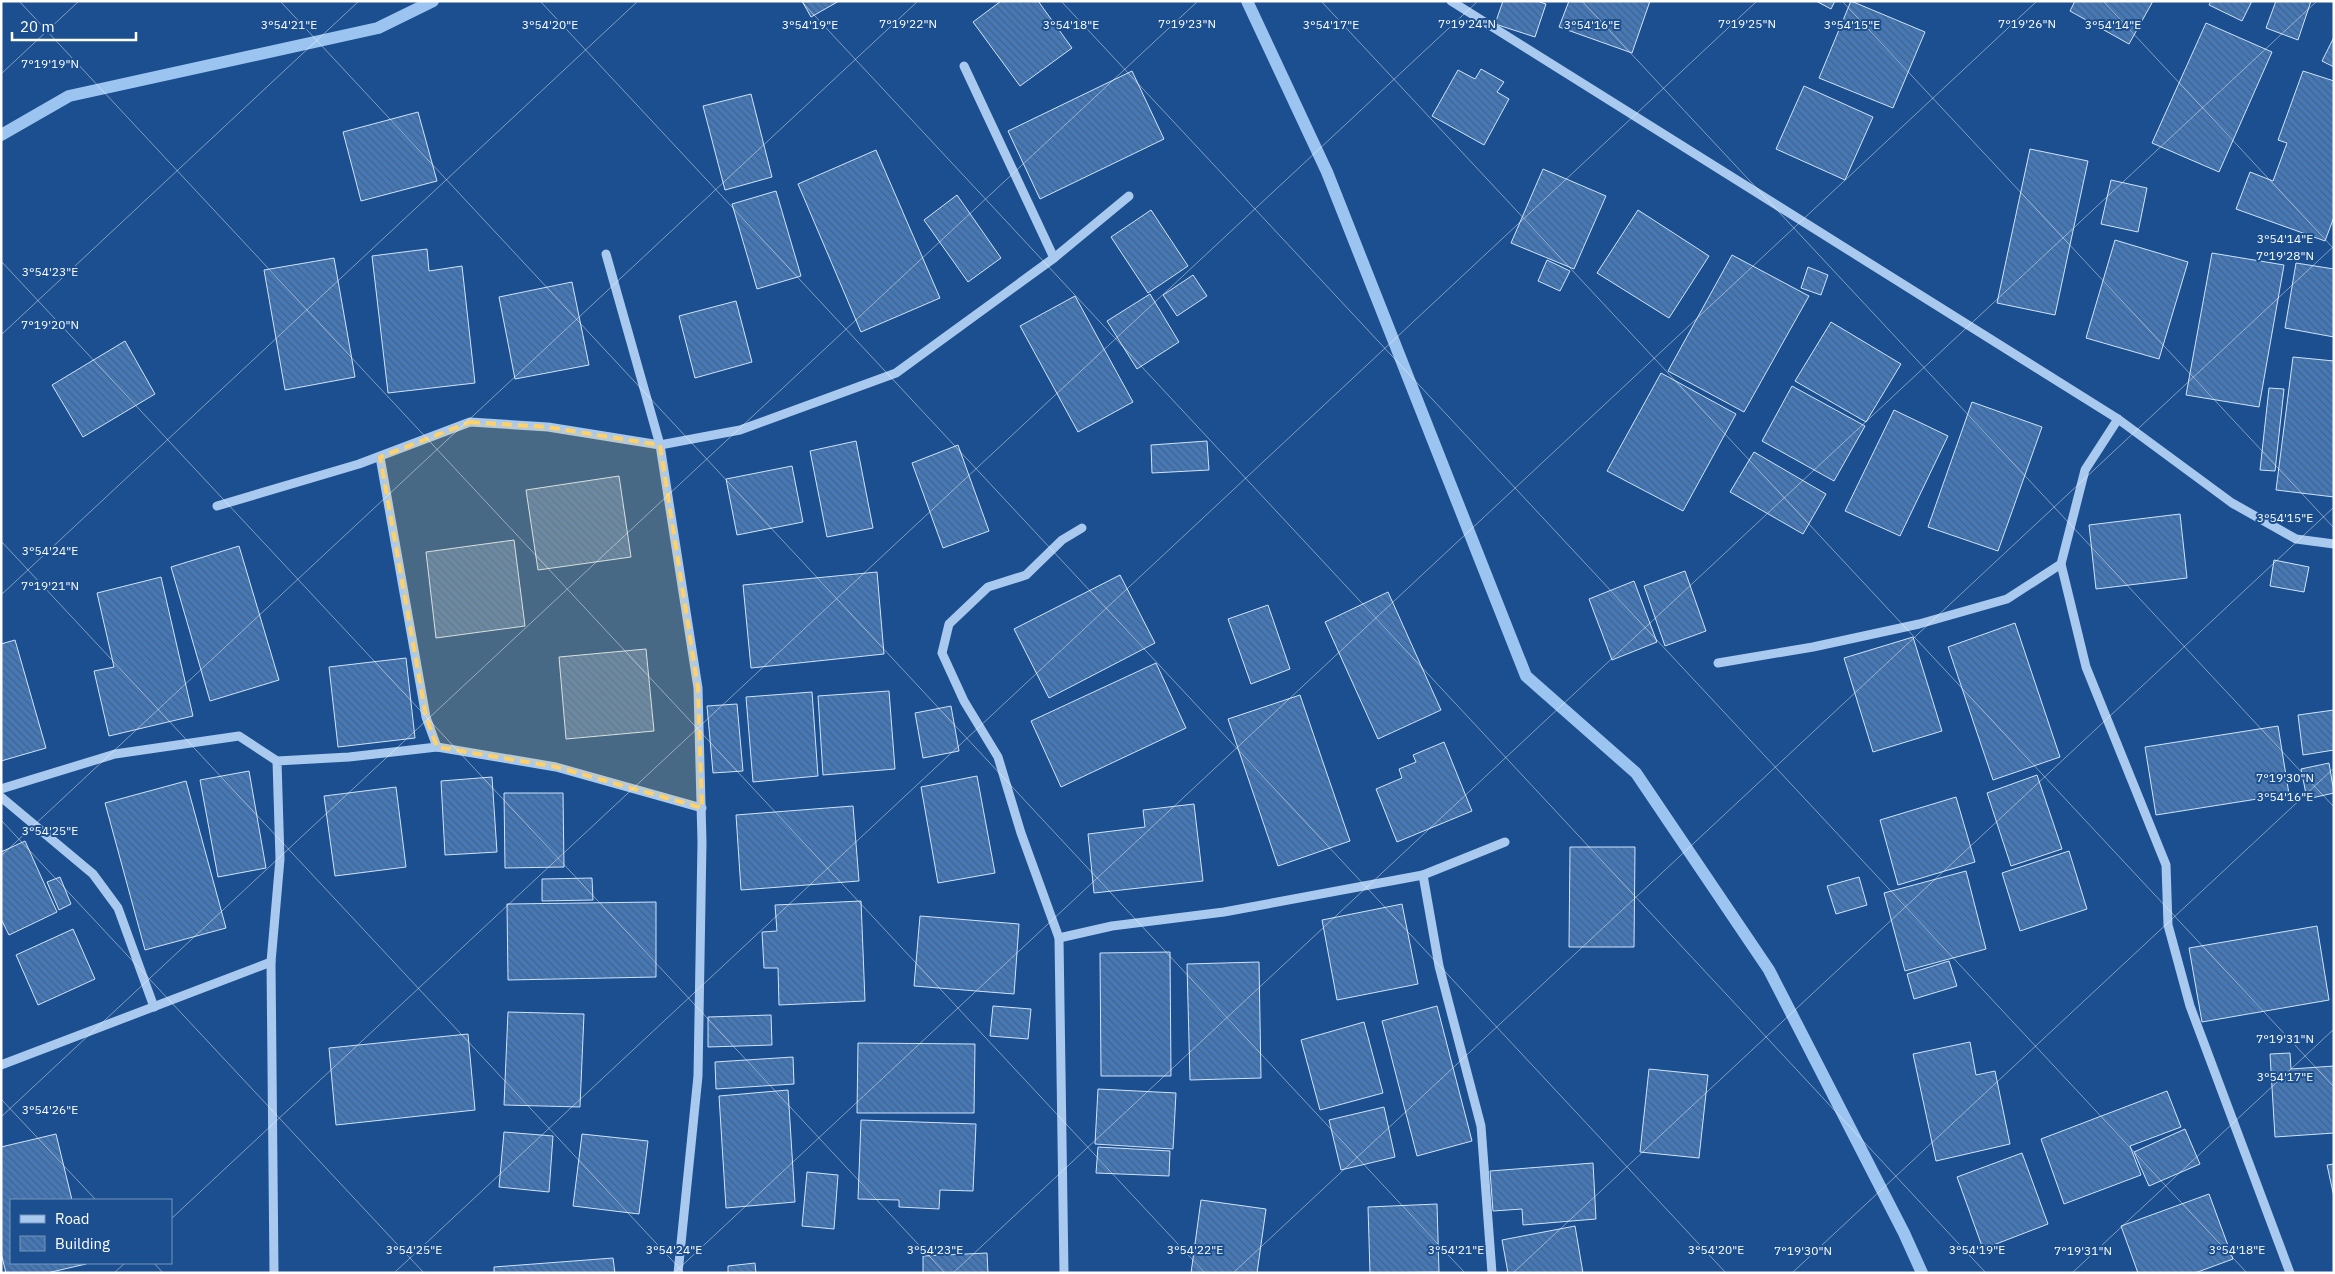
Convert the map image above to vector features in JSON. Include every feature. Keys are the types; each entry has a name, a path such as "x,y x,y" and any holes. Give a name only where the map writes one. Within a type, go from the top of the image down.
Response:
{"street":[{"path":"1451,1 2118,419 2232,503 2296,539 2334,544"},
{"path":"964,66 1054,258"},
{"path":"217,506 380,457 470,422 548,427 660,445 740,430 896,373 1054,258 1129,196"},
{"path":"606,254 660,445 698,688 702,808 698,1076 678,1273"},
{"path":"2118,419 2085,470 2061,564 2086,667 2166,865 2168,925 2190,1006 2290,1273"},
{"path":"380,457 426,717 437,747"},
{"path":"1064,1273 1059,938 1021,833 998,757 964,701 942,653 949,624 988,587 1026,574 1062,540 1082,528"},
{"path":"1718,663 1813,647 1909,626 2007,599 2061,564"},
{"path":"1,789 115,754 239,736 277,762 349,757 437,747 556,767 702,808"},
{"path":"274,1273 271,962 280,859 277,762"},
{"path":"1,797 93,874 118,908 154,1007"},
{"path":"1059,938 1112,926 1224,912 1423,875 1505,842"},
{"path":"1423,875 1439,966 1481,1126 1492,1273"},
{"path":"1,1065 271,962"}],"highlighted area":[{"path":"470,422 548,427 660,445 698,688 702,808 556,767 437,747 426,717 380,457"}],"building":[{"path":"802,1 839,1 811,17"},
{"path":"1001,1 1038,1 1072,48 1020,86 973,22"},
{"path":"1503,1 1537,1 1546,4 1535,37 1495,24"},
{"path":"1569,1 1650,1 1632,53 1559,27"},
{"path":"1816,1 1835,1 1831,9"},
{"path":"1851,1 1925,32 1893,108 1819,78"},
{"path":"2075,1 2153,1 2129,44 2070,11"},
{"path":"2211,1 2252,1 2242,21 2209,5"},
{"path":"2276,1 2311,1 2298,40 2266,28"},
{"path":"2206,23 2272,52 2219,172 2152,143"},
{"path":"2334,37 2334,67 2322,61"},
{"path":"1481,69 1504,82 1497,92 1509,99 1484,145 1432,116 1458,70 1475,79"},
{"path":"1132,71 1164,139 1040,199 1008,131"},
{"path":"2303,71 2334,81 2334,217 2325,241 2236,209 2250,172 2273,181 2287,143 2278,140"},
{"path":"1804,86 1873,117 1845,180 1776,149"},
{"path":"751,94 772,177 725,190 703,106"},
{"path":"418,112 437,181 361,201 343,132"},
{"path":"2030,149 2088,161 2055,315 1997,303"},
{"path":"876,150 940,298 861,332 798,184"},
{"path":"1543,169 1606,196 1574,269 1511,243"},
{"path":"2111,180 2147,188 2138,232 2101,224"},
{"path":"776,191 801,276 757,289 732,204"},
{"path":"957,195 1001,258 968,282 924,220"},
{"path":"1151,210 1188,266 1148,293 1111,237"},
{"path":"1638,210 1709,256 1669,318 1597,273"},
{"path":"2115,240 2188,262 2159,359 2086,338"},
{"path":"427,249 429,271 462,266 475,383 388,393 372,256"},
{"path":"2212,253 2284,265 2259,407 2186,395"},
{"path":"1732,255 1809,296 1744,412 1668,371"},
{"path":"334,258 355,377 285,390 264,270"},
{"path":"1547,260 1570,271 1560,291 1538,281"},
{"path":"2296,263 2334,269 2334,337 2285,328"},
{"path":"1808,267 1828,275 1821,295 1801,288"},
{"path":"1193,275 1207,296 1177,316 1163,295"},
{"path":"572,282 589,365 515,379 499,297"},
{"path":"1150,294 1179,342 1137,369 1107,321"},
{"path":"1075,296 1133,402 1078,432 1020,326"},
{"path":"736,301 752,362 695,378 679,316"},
{"path":"1831,322 1901,364 1866,422 1795,381"},
{"path":"125,341 155,394 83,437 52,385"},
{"path":"2293,357 2334,361 2334,497 2276,490"},
{"path":"1661,373 1736,414 1683,511 1607,471"},
{"path":"1792,386 1865,426 1834,481 1762,441"},
{"path":"2269,388 2284,389 2275,471 2260,470"},
{"path":"1972,402 2042,427 1998,551 1928,527"},
{"path":"1894,410 1948,436 1900,536 1845,511"},
{"path":"856,441 873,528 827,537 810,451"},
{"path":"1207,441 1209,470 1152,473 1151,445"},
{"path":"958,445 989,531 943,548 912,463"},
{"path":"1754,452 1826,494 1803,534 1730,492"},
{"path":"792,466 803,522 737,535 726,479"},
{"path":"619,476 631,557 538,570 526,490"},
{"path":"2180,514 2187,578 2096,589 2089,525"},
{"path":"514,540 525,626 436,638 426,552"},
{"path":"239,546 279,680 210,701 171,567"},
{"path":"2274,560 2309,567 2304,592 2270,586"},
{"path":"1685,571 1706,631 1665,646 1644,586"},
{"path":"877,572 884,654 751,668 743,585"},
{"path":"1120,575 1155,643 1049,698 1014,629"},
{"path":"161,577 193,716 109,736 94,671 114,667 97,593"},
{"path":"1634,581 1657,642 1612,660 1589,599"},
{"path":"1388,592 1441,710 1378,739 1325,622"},
{"path":"1268,605 1290,669 1251,684 1228,619"},
{"path":"2015,623 2060,757 1993,780 1948,647"},
{"path":"1913,637 1942,731 1873,752 1844,658"},
{"path":"15,640 46,748 1,761 1,644"},
{"path":"646,649 654,731 566,739 559,657"},
{"path":"406,658 415,738 338,747 329,667"},
{"path":"1156,663 1186,728 1061,787 1031,721"},
{"path":"889,691 895,769 823,775 818,696"},
{"path":"812,692 818,776 753,782 746,697"},
{"path":"1300,695 1350,841 1278,866 1228,719"},
{"path":"737,704 743,771 713,773 707,706"},
{"path":"951,706 959,751 923,758 915,713"},
{"path":"2334,710 2334,750 2303,755 2298,715"},
{"path":"2278,726 2289,794 2156,815 2145,747"},
{"path":"1444,742 1472,811 1397,842 1376,789 1402,778 1399,769 1416,762 1413,755"},
{"path":"2329,763 2334,793 2307,799 2301,769"},
{"path":"249,771 266,868 218,877 200,780"},
{"path":"2037,775 2062,849 2011,866 1987,793"},
{"path":"977,776 995,873 938,883 921,787"},
{"path":"492,777 497,852 445,855 441,781"},
{"path":"186,781 226,928 145,950 105,803"},
{"path":"396,787 406,867 335,876 324,796"},
{"path":"504,793 563,793 564,867 505,868"},
{"path":"1956,797 1975,862 1898,885 1880,820"},
{"path":"1194,804 1203,881 1094,893 1088,834 1145,827 1143,810"},
{"path":"853,806 859,881 741,890 736,815"},
{"path":"25,841 57,912 9,935 1,919 1,852"},
{"path":"1570,847 1635,847 1634,947 1569,947"},
{"path":"2069,851 2087,909 2020,931 2002,873"},
{"path":"1966,871 1986,949 1905,971 1884,893"},
{"path":"60,877 71,904 59,910 47,882"},
{"path":"1859,877 1867,905 1836,914 1827,886"},
{"path":"592,878 593,900 542,901 542,879"},
{"path":"861,901 865,1001 779,1005 778,968 764,968 762,932 777,931 775,905"},
{"path":"656,902 656,977 508,980 507,904"},
{"path":"1402,904 1418,984 1337,1000 1322,920"},
{"path":"920,916 1019,924 1014,994 914,986"},
{"path":"2317,926 2329,1000 2202,1022 2189,948"},
{"path":"73,929 95,979 38,1005 16,955"},
{"path":"1170,952 1171,1076 1101,1076 1100,953"},
{"path":"1949,961 1957,986 1914,999 1907,974"},
{"path":"1259,962 1261,1078 1190,1080 1187,964"},
{"path":"993,1006 1031,1009 1028,1039 990,1036"},
{"path":"1437,1006 1472,1141 1417,1156 1382,1021"},
{"path":"508,1012 584,1014 580,1107 504,1105"},
{"path":"771,1015 772,1045 708,1047 708,1017"},
{"path":"1364,1022 1383,1093 1320,1110 1301,1040"},
{"path":"468,1034 475,1110 336,1125 329,1048"},
{"path":"1970,1042 1976,1075 1995,1071 2010,1144 1936,1161 1913,1054"},
{"path":"858,1043 975,1044 974,1113 857,1113"},
{"path":"2290,1053 2291,1069 2334,1066 2334,1133 2275,1137 2270,1054"},
{"path":"793,1057 794,1084 716,1089 715,1062"},
{"path":"1649,1069 1708,1075 1699,1158 1640,1152"},
{"path":"1098,1089 1176,1093 1173,1149 1095,1144"},
{"path":"788,1090 795,1202 726,1208 719,1096"},
{"path":"2167,1091 2181,1127 2130,1146 2141,1175 2064,1204 2041,1139"},
{"path":"1384,1107 1395,1157 1341,1170 1329,1120"},
{"path":"861,1120 976,1124 973,1191 940,1190 939,1209 899,1207 899,1200 858,1199"},
{"path":"2185,1129 2200,1164 2149,1186 2134,1152"},
{"path":"504,1132 553,1136 549,1192 499,1187"},
{"path":"56,1134 72,1199 10,1199 10,1264 86,1264 47,1273 6,1273 1,1253 1,1147"},
{"path":"582,1134 648,1141 639,1214 573,1206"},
{"path":"1098,1147 1170,1151 1169,1176 1096,1173"},
{"path":"2022,1153 2048,1224 1983,1249 1957,1177"},
{"path":"1593,1163 1596,1219 1523,1225 1522,1209 1493,1211 1490,1171"},
{"path":"2334,1164 2334,1197 2327,1165"},
{"path":"807,1172 838,1175 834,1229 802,1226"},
{"path":"2209,1194 2233,1259 2195,1273 2138,1273 2121,1226"},
{"path":"1201,1200 1266,1209 1257,1273 1191,1273"},
{"path":"1437,1204 1439,1272 1370,1273 1368,1207"},
{"path":"1575,1226 1583,1273 1508,1273 1502,1240"},
{"path":"987,1253 988,1273 923,1273 923,1256"},
{"path":"613,1258 615,1273 494,1273 494,1267"},
{"path":"755,1263 756,1273 728,1273 728,1266"}],"waterway":[{"path":"1,135 69,96 378,28 433,1"},
{"path":"1247,1 1327,172 1526,676 1636,773 1769,970 1904,1233 1922,1273"}]}
